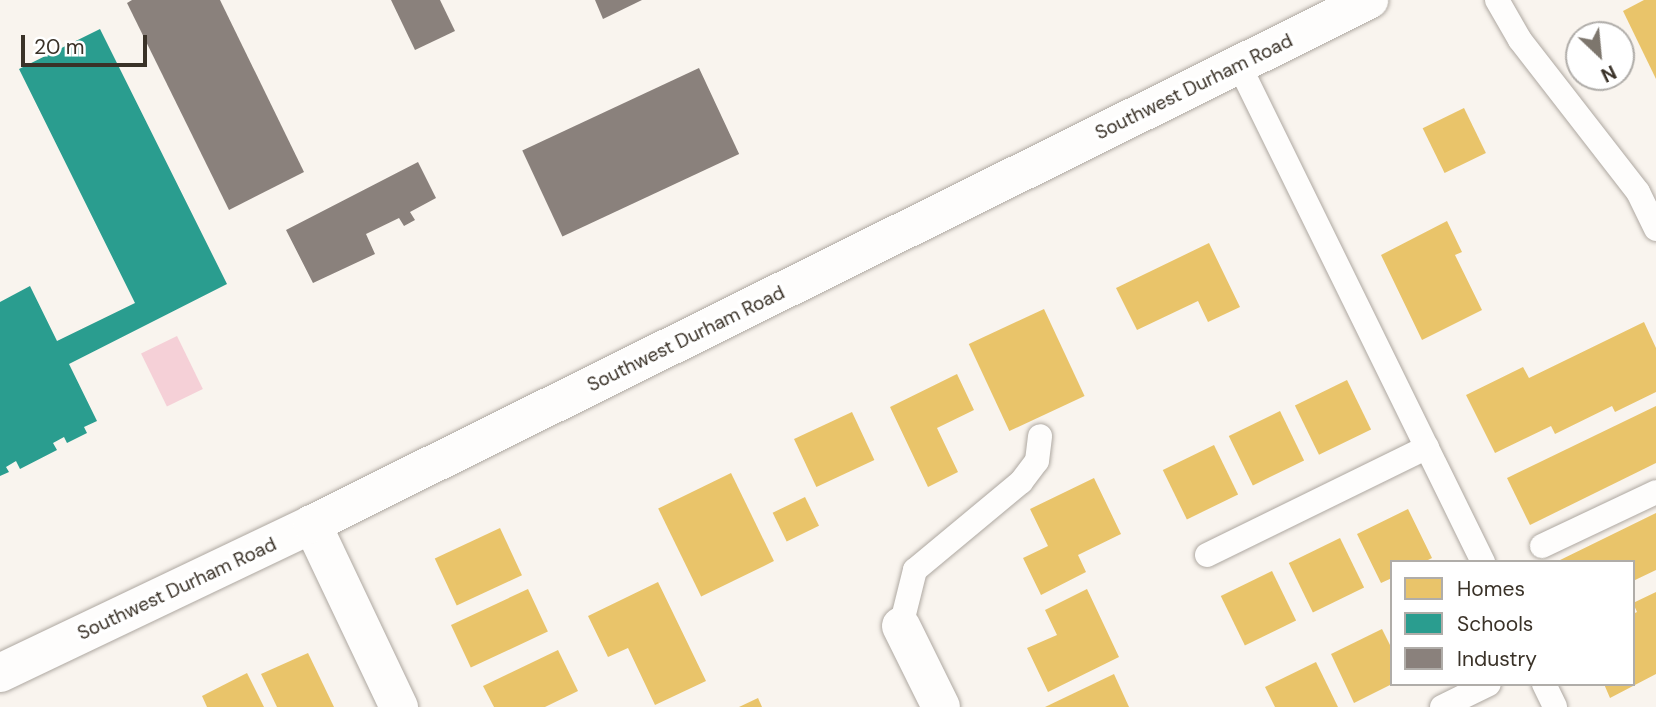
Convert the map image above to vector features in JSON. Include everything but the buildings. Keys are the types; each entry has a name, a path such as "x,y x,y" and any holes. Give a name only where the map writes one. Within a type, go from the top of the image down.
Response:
{"main road":[{"name":"Southwest Durham Road","path":"0,673 312,524 1369,0"},
{"path":"312,524 400,707"},
{"path":"901,626 941,707"}],"lane":[{"path":"1497,0 1520,40 1620,166 1638,192 1656,229"},
{"path":"1239,65 1482,560"},
{"path":"901,626 915,570 1021,482 1037,461 1040,436"},
{"path":"1207,555 1427,447"},
{"path":"1542,546 1656,492"},
{"path":"1442,707 1485,686"},
{"path":"1545,686 1555,707"}],"shaded area":[{"path":"177,336 203,389 167,407 141,354"}]}
